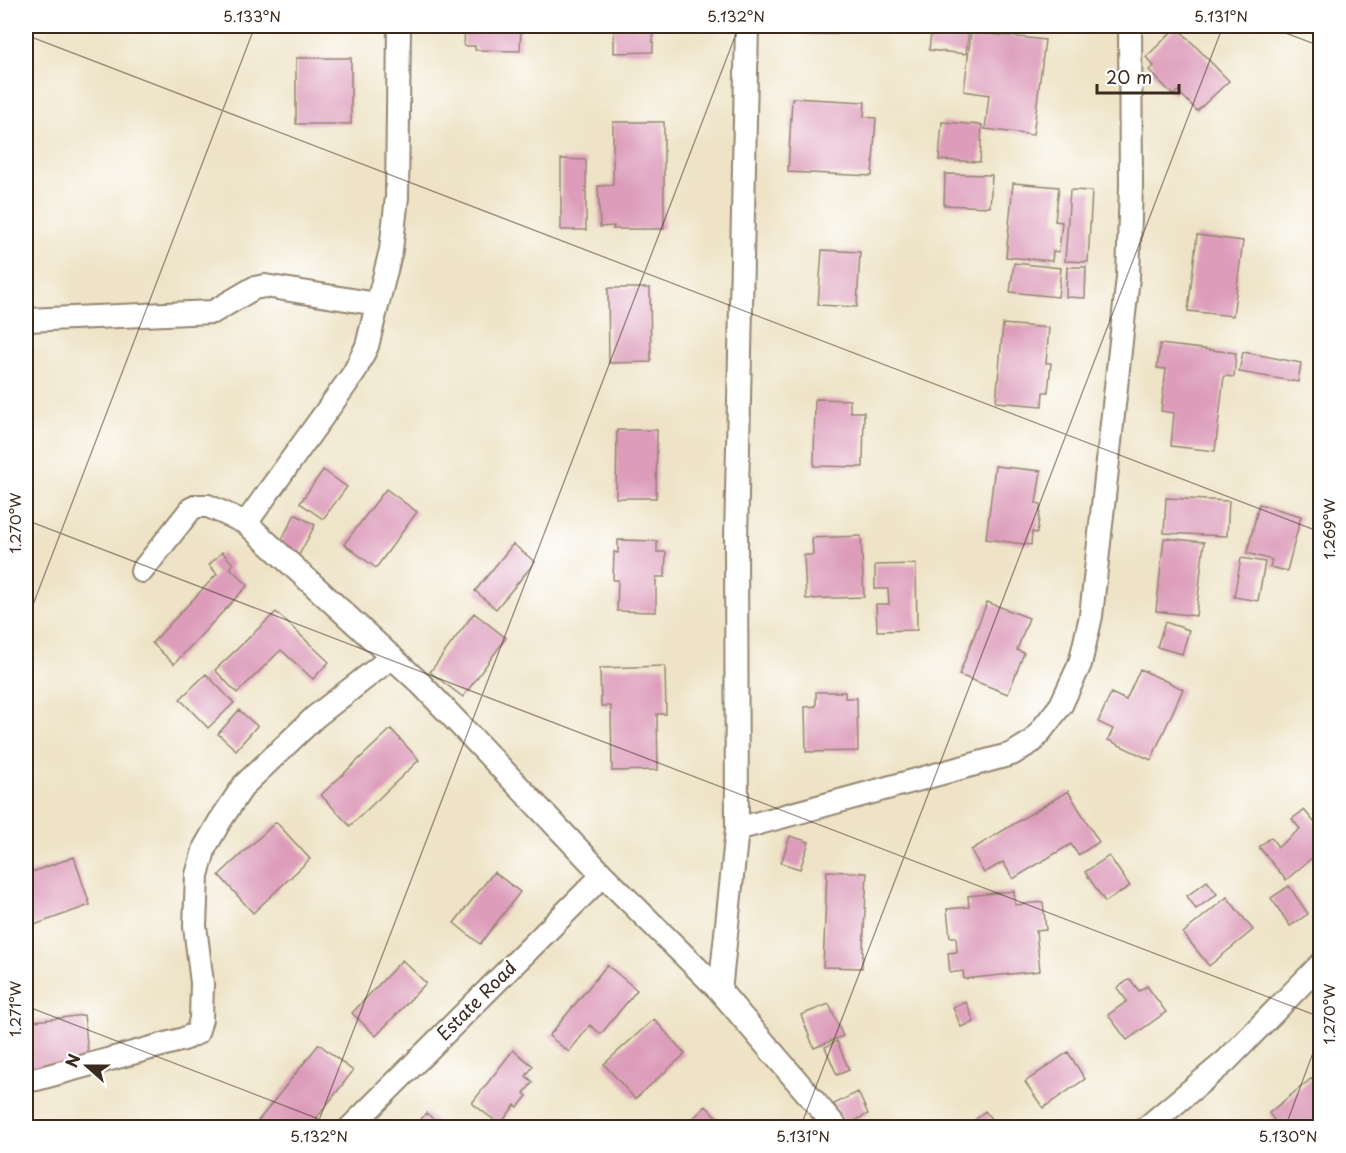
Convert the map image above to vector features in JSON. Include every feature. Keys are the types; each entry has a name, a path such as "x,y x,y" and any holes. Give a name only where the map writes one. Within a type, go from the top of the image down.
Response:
{"street":[{"path":"246,523 354,374 367,346 391,250 397,197 399,26"},
{"path":"720,991 737,829 736,540 747,26"},
{"path":"737,829 1012,754 1033,741 1062,705 1080,664 1091,616 1128,277 1131,184 1130,26"},
{"path":"26,320 213,312 254,288 265,285 377,304"},
{"path":"142,571 191,510 197,506 208,506 246,523 421,684 603,875 720,991 837,1128"},
{"path":"26,1080 184,1039 197,1033 201,1019 201,983 195,926 197,875 205,847 244,785 315,717 392,657"},
{"name":"Estate Road","path":"350,1128 603,875"},
{"path":"1146,1128 1226,1061 1320,965"}],"building":[{"path":"465,26 521,26 520,51 475,50 475,46 464,46"},
{"path":"614,26 653,26 653,52 614,53"},
{"path":"809,26 851,26 852,32 809,35"},
{"path":"932,26 969,30 966,54 929,50"},
{"path":"1177,27 1229,81 1197,111 1178,91 1173,95 1149,70 1154,66 1146,57"},
{"path":"971,32 1045,40 1033,135 985,129 989,95 964,91"},
{"path":"296,58 351,58 351,124 296,124"},
{"path":"792,98 865,102 864,117 876,118 872,176 788,172"},
{"path":"613,122 664,122 664,229 600,227 598,186 613,185"},
{"path":"942,122 982,125 980,162 939,160"},
{"path":"561,159 586,160 586,230 561,230"},
{"path":"945,174 992,175 990,207 944,205"},
{"path":"1013,183 1059,187 1055,221 1062,222 1059,252 1053,251 1052,261 1006,257"},
{"path":"1070,190 1092,191 1088,262 1065,261"},
{"path":"1197,235 1243,241 1233,316 1188,311"},
{"path":"822,250 860,252 857,307 818,305"},
{"path":"1014,263 1061,268 1058,297 1010,292"},
{"path":"1067,267 1086,267 1085,298 1066,297"},
{"path":"608,288 650,288 651,362 609,363"},
{"path":"1003,324 1049,328 1046,363 1051,363 1048,392 1043,392 1042,406 996,402"},
{"path":"1160,344 1236,353 1234,377 1224,376 1215,451 1171,446 1174,413 1161,411 1166,369 1157,368"},
{"path":"1243,352 1301,363 1298,382 1239,372"},
{"path":"815,399 850,400 850,412 864,412 863,467 814,466"},
{"path":"617,430 657,430 656,498 616,498"},
{"path":"995,466 1041,471 1036,503 1041,504 1037,533 1032,532 1031,545 986,539"},
{"path":"323,470 347,487 323,519 300,503"},
{"path":"386,489 417,512 376,568 344,544"},
{"path":"1166,498 1229,501 1227,536 1164,533"},
{"path":"1259,504 1301,516 1287,571 1270,567 1272,560 1247,553"},
{"path":"295,514 315,525 299,555 279,545"},
{"path":"861,536 864,597 806,599 804,555 813,555 812,538"},
{"path":"1164,538 1204,542 1196,616 1156,611"},
{"path":"618,540 657,541 657,552 666,552 665,577 656,577 656,612 617,611 618,580 613,580 614,552 618,553"},
{"path":"513,544 535,562 496,609 475,591"},
{"path":"222,552 233,564 230,568 248,585 174,664 152,643 217,574 209,565"},
{"path":"1241,558 1265,562 1258,601 1234,597"},
{"path":"916,564 917,630 877,631 876,604 889,604 888,589 875,589 875,565"},
{"path":"987,602 1029,618 1017,650 1024,653 1008,694 959,675"},
{"path":"276,612 329,662 313,679 281,650 237,693 215,670"},
{"path":"474,613 506,638 463,697 430,672"},
{"path":"1165,622 1189,630 1182,654 1157,647"},
{"path":"665,666 666,714 657,714 658,770 612,771 611,706 601,706 600,668"},
{"path":"1140,669 1183,689 1151,760 1108,740 1113,729 1098,722 1111,693 1126,700"},
{"path":"206,674 234,703 208,728 180,699"},
{"path":"816,692 845,692 845,698 857,698 858,751 806,752 805,707 816,706"},
{"path":"239,710 257,726 236,750 218,734"},
{"path":"391,729 419,760 350,826 321,795"},
{"path":"1068,791 1099,842 1078,855 1071,844 1013,879 1003,862 984,873 971,850"},
{"path":"1304,810 1320,829 1320,851 1286,880 1259,847 1271,837 1278,847 1300,829 1292,819"},
{"path":"276,822 310,859 253,913 219,875"},
{"path":"790,836 809,842 800,869 781,863"},
{"path":"1109,856 1130,886 1105,902 1085,872"},
{"path":"74,857 90,905 26,928 26,874"},
{"path":"827,871 867,873 862,968 823,967"},
{"path":"494,872 520,892 480,944 454,923"},
{"path":"1207,881 1217,894 1196,909 1187,896"},
{"path":"1289,886 1308,914 1290,926 1271,898"},
{"path":"1014,891 1015,905 1043,902 1046,930 1036,931 1040,971 964,979 963,971 950,973 948,953 957,952 956,937 950,937 947,909 969,907 968,896"},
{"path":"1227,897 1253,930 1209,966 1183,933"},
{"path":"402,960 426,983 376,1036 352,1013"},
{"path":"607,965 637,990 601,1034 590,1025 569,1052 549,1036"},
{"path":"1130,979 1139,991 1147,986 1166,1012 1127,1040 1108,1015 1127,1001 1117,988"},
{"path":"966,1002 974,1022 961,1027 953,1007"},
{"path":"829,1004 843,1036 814,1048 801,1015"},
{"path":"84,1015 89,1062 26,1070 26,1022"},
{"path":"654,1019 685,1054 635,1099 604,1064"},
{"path":"837,1041 849,1070 837,1075 825,1047"},
{"path":"319,1044 353,1071 309,1128 266,1128 258,1121"},
{"path":"513,1050 533,1066 526,1076 533,1082 524,1093 527,1096 518,1107 515,1105 498,1127 492,1122 494,1120 472,1103"},
{"path":"1068,1052 1085,1079 1043,1108 1025,1082"},
{"path":"1312,1078 1320,1089 1320,1122 1313,1128 1268,1128 1267,1126 1274,1120 1269,1113"},
{"path":"858,1092 868,1114 845,1126 834,1104"},
{"path":"706,1106 727,1128 683,1128"},
{"path":"985,1111 998,1128 966,1128"},
{"path":"426,1113 444,1128 414,1128"}]}
